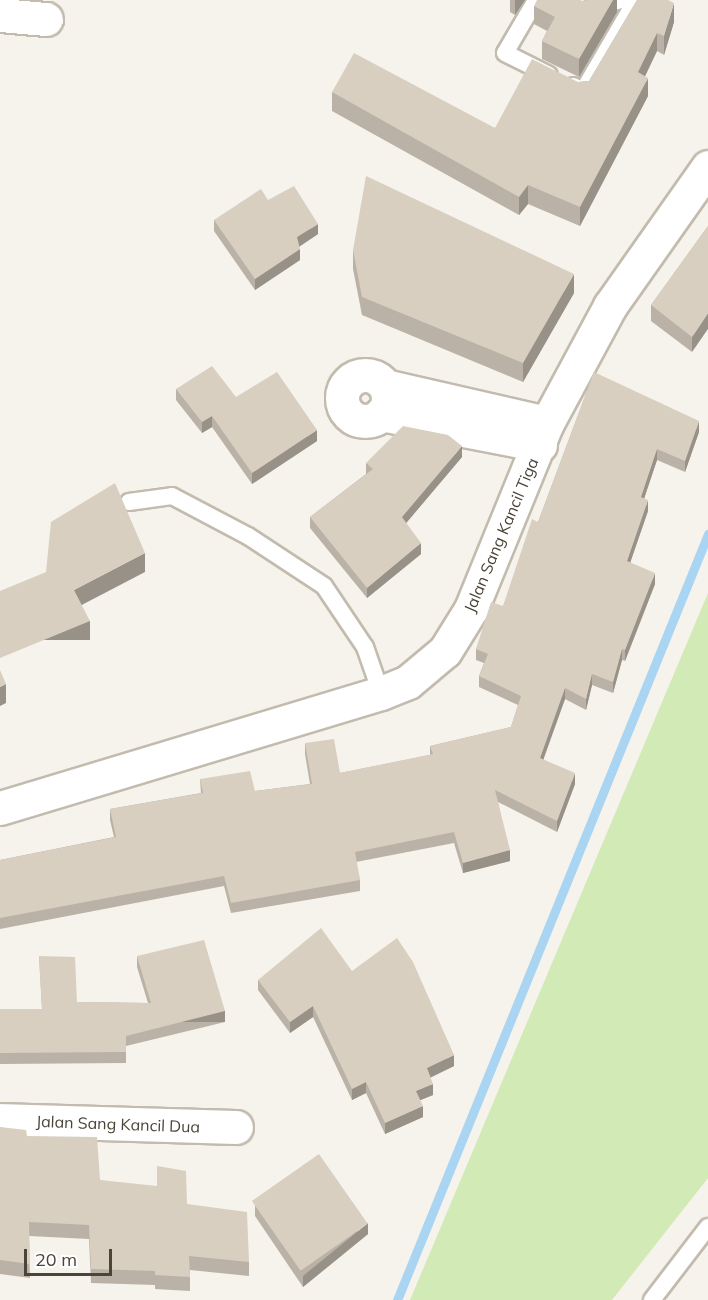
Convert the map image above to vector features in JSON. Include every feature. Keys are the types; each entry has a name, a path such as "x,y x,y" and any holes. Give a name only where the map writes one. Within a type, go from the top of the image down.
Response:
{"street":[{"path":"0,15 46,19"},
{"name":"Jalan Sang Kancil Tiga","path":"0,808 381,693 408,682 445,651 471,609 543,434 610,306 708,167"},
{"path":"383,400 543,434"},
{"name":"Jalan Sang Kancil Dua","path":"0,1120 236,1127"}],"lane":[{"path":"536,0 505,53 583,91 636,0"},
{"path":"562,0 586,10 620,0"},
{"path":"129,502 172,496 248,536 324,586 365,647 381,693"},
{"path":"659,1296 708,1227"}],"green space":[{"path":"708,593 708,1178 612,1300 410,1300"}],"building":[{"path":"537,0 613,0 579,59 542,41 555,17 534,6"},
{"path":"637,0 668,0 674,3 664,36 657,33 638,72 648,78 580,207 528,185 519,197 332,92 354,53 495,128 532,59 578,82 589,81"},
{"path":"366,176 574,274 523,363 362,297 353,250"},
{"path":"294,186 318,224 297,237 300,249 255,279 214,220 261,189 268,200"},
{"path":"708,226 708,313 692,337 651,305"},
{"path":"212,366 236,397 277,372 317,430 252,473 212,416 202,422 176,389"},
{"path":"594,372 699,421 685,461 657,449 641,497 648,500 627,561 655,573 625,650 622,649 613,682 592,674 586,699 565,688 540,758 575,773 557,821 495,790 510,850 463,863 454,832 355,852 360,880 231,903 224,876 0,918 0,860 116,837 110,809 203,793 200,779 250,771 255,791 312,784 305,743 334,739 340,773 433,754 430,746 511,727 521,696 479,676 488,654 476,649 491,602 503,606 532,519 538,522"},
{"path":"403,426 448,435 462,446 402,517 421,543 367,588 310,517 373,469 366,463"},
{"path":"115,483 145,553 74,590 90,621 0,658 0,591 46,572 51,522"},
{"path":"0,670 6,684 0,687"},
{"path":"321,928 352,971 397,938 413,962 454,1055 427,1068 433,1084 416,1091 423,1106 385,1123 366,1082 352,1089 313,1006 290,1022 258,980"},
{"path":"204,940 225,1011 126,1036 126,1052 0,1053 0,1009 42,1009 39,956 75,957 77,1002 151,1003 137,956"},
{"path":"0,1127 26,1130 27,1136 97,1137 100,1180 157,1186 157,1166 186,1171 187,1204 247,1212 249,1262 189,1256 190,1277 155,1275 155,1271 91,1269 89,1225 29,1222 30,1264 0,1260"},
{"path":"319,1154 368,1224 301,1271 252,1201"}],"waterway":[{"path":"397,1300 708,534"}]}
